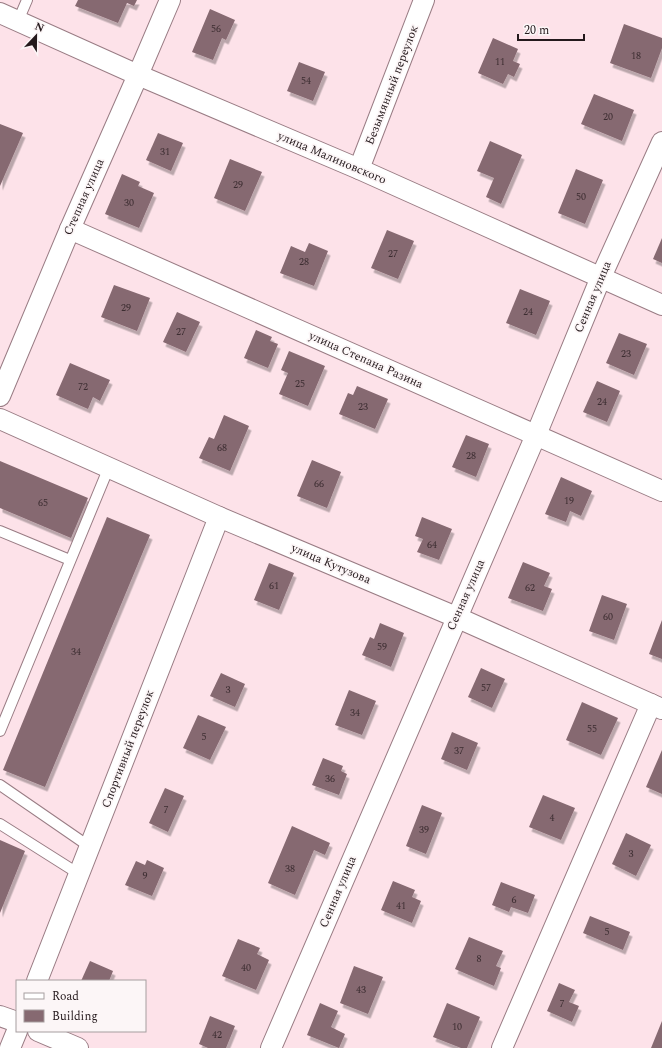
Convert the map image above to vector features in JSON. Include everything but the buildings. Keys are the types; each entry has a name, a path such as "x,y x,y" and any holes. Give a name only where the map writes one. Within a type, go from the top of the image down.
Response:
{"street":[{"name":"Степная улица","path":"0,396 70,229 170,0"},
{"name":"Безымянный переулок","path":"359,169 424,0"},
{"name":"улица Малиновского","path":"0,13 138,75 359,169 662,305"},
{"name":"Сенная улица","path":"271,1048 456,617 536,435 601,278 662,142"},
{"name":"улица Степана Разина","path":"70,229 662,491"},
{"name":"улица Кутузова","path":"0,419 219,517 456,617 657,707"},
{"name":"Спортивный переулок","path":"37,980 219,517"},
{"path":"502,1048 657,707"},
{"path":"0,1016 16,1022"},
{"path":"10,1048 17,1032"},
{"path":"40,1032 78,1048"}],"lane":[{"path":"18,21 26,0"},
{"path":"0,731 109,467"},
{"path":"0,531 70,560"},
{"path":"0,785 90,847"},
{"path":"0,824 79,874"}]}
